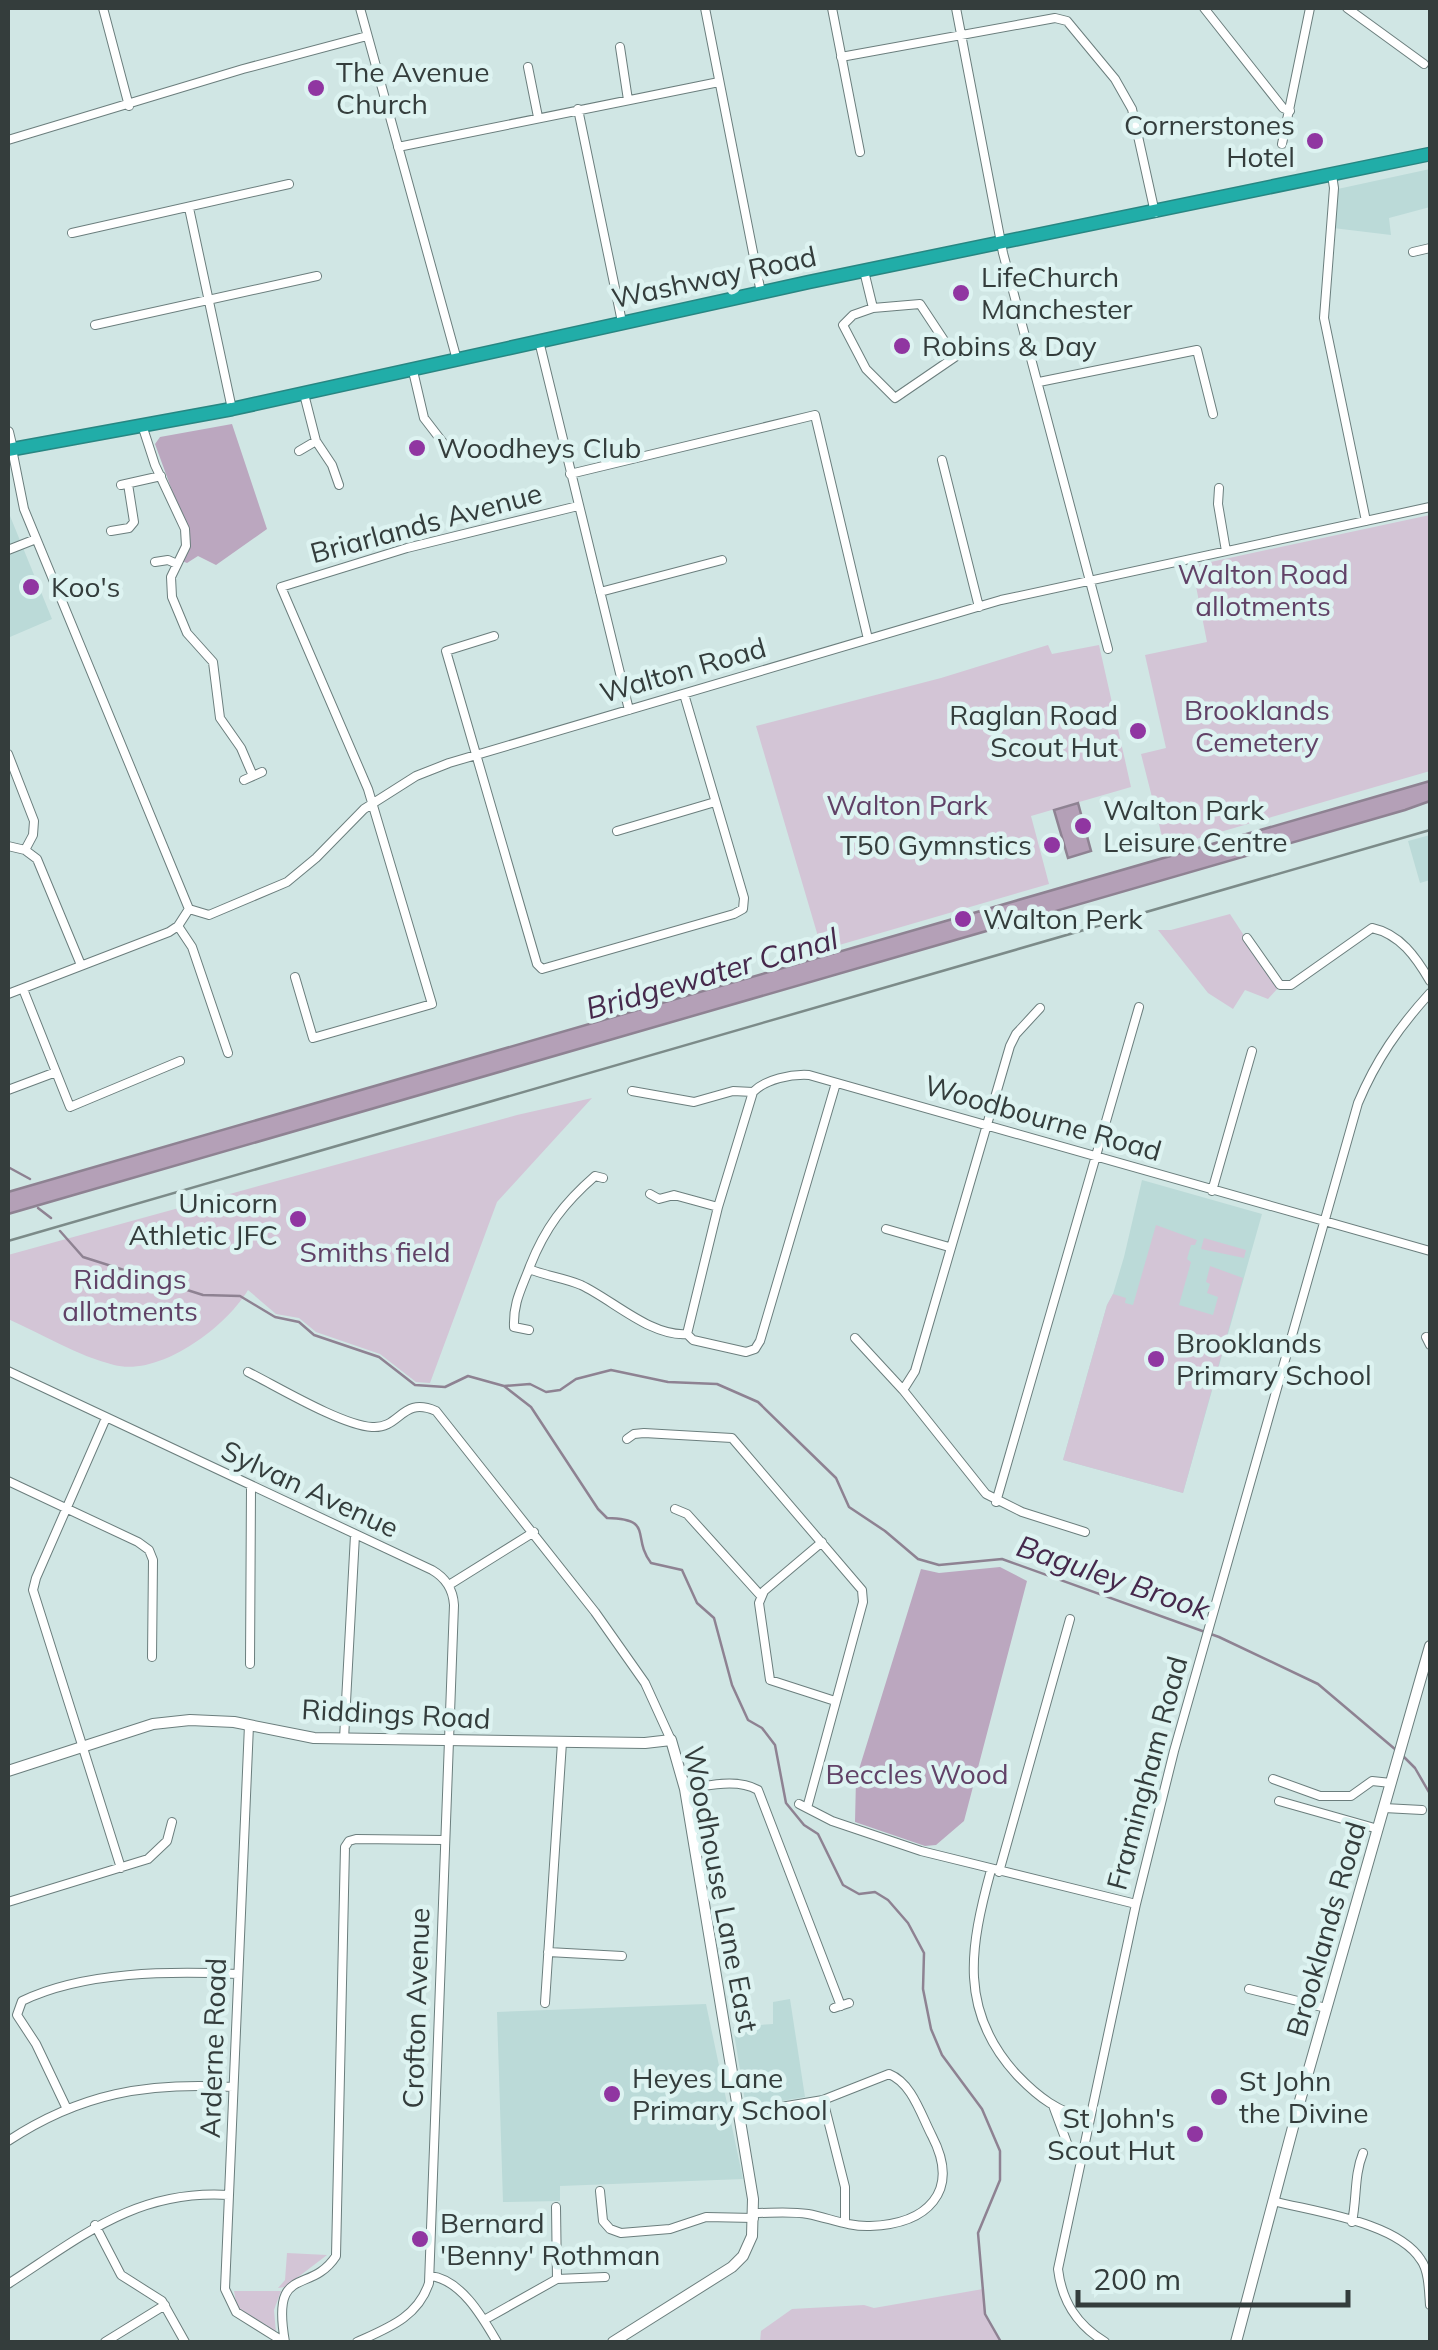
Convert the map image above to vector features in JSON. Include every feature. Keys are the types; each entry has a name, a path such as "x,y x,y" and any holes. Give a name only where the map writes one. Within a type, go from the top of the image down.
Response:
{"highway":[{"name":"Washway Road","path":"10,449 232,409 760,292 1430,154"}],"street":[{"path":"103,8 129,106"},
{"path":"360,8 457,360"},
{"path":"705,8 760,292"},
{"path":"832,8 860,152"},
{"path":"956,8 1002,244 1108,649"},
{"path":"1052,19 1056,8"},
{"path":"1204,8 1283,108 1290,111"},
{"path":"1282,144 1310,8"},
{"path":"1348,8 1424,64"},
{"path":"841,58 1052,19 1067,21 1124,94 1136,121 1155,213"},
{"path":"8,140 242,69 367,36"},
{"path":"620,47 628,100"},
{"path":"528,67 538,117"},
{"path":"398,148 719,82"},
{"path":"578,109 622,322"},
{"path":"1332,175 1324,318 1366,521"},
{"path":"72,232 290,184"},
{"path":"188,208 232,409"},
{"path":"1413,252 1430,248"},
{"path":"864,271 873,308"},
{"path":"95,325 316,276"},
{"path":"920,304 955,356 895,398 866,369 843,324 853,314 873,308 920,304"},
{"path":"540,341 630,710"},
{"path":"1039,382 1197,350 1214,414"},
{"path":"412,371 424,418 444,444"},
{"path":"304,394 316,442 340,484"},
{"path":"570,474 816,415 868,639"},
{"path":"142,425 185,530 186,546 170,584 172,597 191,640 213,662 220,718 241,748 253,776"},
{"path":"8,432 20,495 36,539 190,909 178,926 8,994"},
{"path":"299,451 316,442"},
{"path":"942,460 979,607"},
{"path":"111,531 129,528 134,522 125,484 161,476"},
{"path":"1219,488 1226,551"},
{"name":"Briarlands Avenue","path":"372,803 281,587 407,548 578,506"},
{"name":"Walton Road","path":"190,909 209,915 287,882 372,803 416,776 476,755 979,607 1090,579 1430,506"},
{"path":"8,550 36,539"},
{"path":"155,562 168,560 177,564"},
{"path":"600,592 722,560"},
{"path":"494,636 446,651 537,964 542,969 734,914 743,908 744,898 684,694"},
{"path":"8,754 34,821 33,835 25,850"},
{"path":"617,831 715,802"},
{"path":"296,977 313,1038 432,1004 372,803"},
{"path":"8,846 25,850 41,866 81,965"},
{"path":"178,926 192,947 228,1053"},
{"path":"1270,996 1280,985 1290,985 1372,928 1398,940 1430,980"},
{"path":"1247,938 1280,985"},
{"path":"23,989 70,1107 180,1061"},
{"name":"Framingham Road","path":"1105,2342 1075,2318 1060,2285 1061,2244 1136,1904 1204,1646 1358,1103 1399,1028 1430,993"},
{"path":"996,1502 1139,1007"},
{"path":"903,1390 916,1371 1014,1037 1040,1008"},
{"path":"1212,1190 1252,1051"},
{"path":"8,1090 56,1072"},
{"name":"Woodbourne Road","path":"632,1091 645,1090 694,1102 733,1090 753,1092 761,1085 796,1075 836,1083 1430,1251"},
{"path":"529,1270 576,1283 643,1321 687,1334 693,1340 746,1352 759,1344 836,1083"},
{"path":"687,1334 718,1207 753,1092"},
{"path":"528,1330 510,1328 514,1300 550,1222 598,1174"},
{"path":"658,1210 655,1196 674,1195 718,1207"},
{"path":"886,1229 949,1248"},
{"path":"855,1338 996,1502 1084,1532"},
{"name":"Sylvan Avenue","path":"8,1371 432,1570 448,1585"},
{"name":"Woodhouse Lane East","path":"248,1372 360,1426 386,1426 412,1407 428,1408 445,1419 534,1532 651,1695 685,1789 754,2216"},
{"path":"106,1418 36,1578 33,1596 121,1868"},
{"path":"627,1439 644,1433 732,1438 862,1590 864,1598 803,1806 873,1836 995,1871 1136,1904"},
{"path":"8,1482 138,1542 152,1555 152,1657"},
{"path":"250,1487 250,1664"},
{"path":"675,1510 687,1514 761,1596 769,1678 776,1684 835,1701"},
{"path":"448,1741 454,1606 448,1585 534,1532"},
{"path":"344,1739 354,1535"},
{"path":"761,1596 822,1542"},
{"path":"1070,1619 973,1942 973,1977 978,2007 999,2054 1054,2108 1088,2119"},
{"name":"Brooklands Road","path":"1236,2342 1430,1646"},
{"name":"Riddings Road","path":"8,1771 164,1722 204,1720 314,1738 645,1744 670,1740"},
{"name":"Arderne Road","path":"248,1725 227,2298 236,2312 284,2342"},
{"name":"Crofton Avenue","path":"430,2276 448,1741"},
{"path":"544,2004 562,1742"},
{"path":"1273,1779 1320,1796 1350,1796 1372,1781 1391,1783"},
{"path":"685,1789 738,1784 754,1786 761,1793 841,2006"},
{"path":"1279,1801 1378,1829"},
{"path":"1384,1808 1422,1810"},
{"path":"8,1902 142,1862 167,1841 172,1822"},
{"path":"284,2342 281,2314 285,2294 297,2282 332,2263 336,2256 345,1847 356,1839 444,1840"},
{"path":"548,1952 622,1956"},
{"path":"67,2109 36,2044 17,2015 22,2001 71,1986 148,1974 238,1974"},
{"path":"1250,1989 1326,2008"},
{"path":"600,2191 603,2220 620,2233 670,2229 706,2216 802,2213 880,2225 923,2212 940,2190 945,2168 939,2149 906,2085 895,2076 882,2074 823,2100 738,2114"},
{"path":"8,2142 67,2109 100,2097 170,2084 233,2087"},
{"path":"823,2100 844,2187 845,2222"},
{"path":"1054,2108 1067,2144 1078,2161"},
{"path":"1352,2222 1358,2190 1356,2172 1363,2154"},
{"path":"8,2284 96,2225 158,2200 197,2194 229,2195"},
{"path":"1273,2201 1391,2232 1410,2245 1424,2263 1430,2305"},
{"path":"556,2207 557,2279"},
{"path":"613,2342 732,2267 748,2246 754,2216"},
{"path":"96,2225 121,2274 165,2305 186,2342"},
{"path":"358,2342 409,2316 426,2292 430,2276 448,2282 484,2320 497,2342"},
{"path":"484,2320 557,2279 605,2278"},
{"path":"105,2342 165,2305"}],"shaded area":[{"path":"1430,169 1430,207 1389,218 1391,235 1333,228 1333,190"},
{"path":"8,511 52,619 10,637 8,632"},
{"path":"1430,781 1430,801 1405,810 8,1214 8,1192"},
{"path":"1078,803 1091,851 1068,858 1054,810"},
{"path":"1430,835 1430,880 1420,883 1408,841"},
{"name":"Brooklands Primary School","path":"1142,1180 1262,1214 1183,1493 1063,1460 1124,1257"},
{"path":"790,1999 805,2097 746,2107 733,2027 773,2024 773,2002"},
{"name":"Heyes Lane Primary School","path":"706,2004 743,2179 560,2186 560,2201 503,2202 497,2012"}],"green space":[{"path":"232,424 267,529 216,565 198,556 187,563 182,561 190,540 155,444 160,437"},
{"name":"Brooklands Cemetery","path":"1430,515 1430,771 1165,848 1141,754 1166,748 1145,655 1207,642 1192,566"},
{"name":"Walton Park","path":"1048,645 1052,654 1099,645 1131,787 1031,816 1049,884 822,950 756,726 941,678"},
{"path":"1230,914 1278,988 1268,999 1245,990 1233,1009 1208,993 1158,930"},
{"path":"592,1098 497,1202 430,1383 416,1382 380,1354 316,1332 299,1318 276,1314 248,1290 224,1319 190,1346 151,1364 132,1367 87,1356 8,1319 8,1255 517,1115"},
{"name":"Brooklands Primary School","path":"1156,1225 1197,1240 1187,1259 1191,1262 1179,1305 1213,1315 1218,1297 1207,1293 1210,1266 1243,1278 1183,1493 1063,1460 1107,1305 1113,1294 1133,1305"},
{"path":"1204,1238 1246,1250 1244,1258 1201,1249"},
{"name":"Beccles Wood","path":"1000,1567 1027,1581 964,1821 936,1845 925,1846 855,1822 856,1779 921,1569 939,1573"},
{"path":"287,2253 327,2255 285,2287 278,2288 285,2280"},
{"path":"983,2289 985,2314 1001,2342 760,2342 761,2331 792,2309 864,2305 874,2308"},
{"path":"234,2291 281,2291 274,2310 276,2333 237,2307"}],"waterway":[{"path":"8,1167 30,1179"},
{"path":"38,1208 51,1218"},
{"path":"60,1231 83,1257 203,1295 240,1296 275,1317 299,1322 314,1335 379,1357 415,1385 445,1387 468,1376 504,1386 531,1407 598,1509 607,1518 637,1526 651,1563 682,1570 697,1603 714,1618 732,1685 748,1720 762,1728 775,1745 786,1803 804,1825 818,1834 843,1885 859,1894 875,1892 888,1900 908,1923 924,1953 923,1989 931,2029 942,2055 982,2109 1000,2151 1000,2180 978,2233 985,2314 1001,2342"},
{"name":"Baguley Brook","path":"504,1386 530,1384 546,1392 560,1390 576,1379 611,1370 668,1382 717,1384 758,1402 836,1478 849,1507 918,1559 939,1565 1002,1559 1219,1637 1318,1684 1396,1750"},
{"name":"Baguley Brook","path":"1402,1755 1430,1794"}],"tram line":[{"path":"8,1241 1430,830"}],"place":[{"name":"The Avenue Church","path":"316,88"},
{"name":"Cornerstones Hotel","path":"1315,141"},
{"name":"LifeChurch Manchester","path":"961,293"},
{"name":"Robins & Day","path":"902,346"},
{"name":"Woodheys Club","path":"417,448"},
{"name":"Koo's","path":"31,587"},
{"name":"Raglan Road Scout Hut","path":"1138,731"},
{"name":"Walton Park Leisure Centre","path":"1083,826"},
{"name":"T50 Gymnstics","path":"1052,845"},
{"name":"Walton Perk","path":"963,919"},
{"name":"Unicorn Athletic JFC","path":"298,1219"},
{"name":"Brooklands Primary School","path":"1156,1359"},
{"name":"Heyes Lane Primary School","path":"612,2094"},
{"name":"St John the Divine","path":"1219,2097"},
{"name":"St John's Scout Hut","path":"1195,2134"},
{"name":"Bernard 'Benny' Rothman","path":"420,2239"}],"park label":[{"name":"Walton Road allotments","path":"1263,590"},
{"name":"Smiths field","path":"375,1252"},
{"name":"Riddings allotments","path":"130,1295"}],"water label":[{"name":"Bridgewater Canal","path":"712,974"}]}
